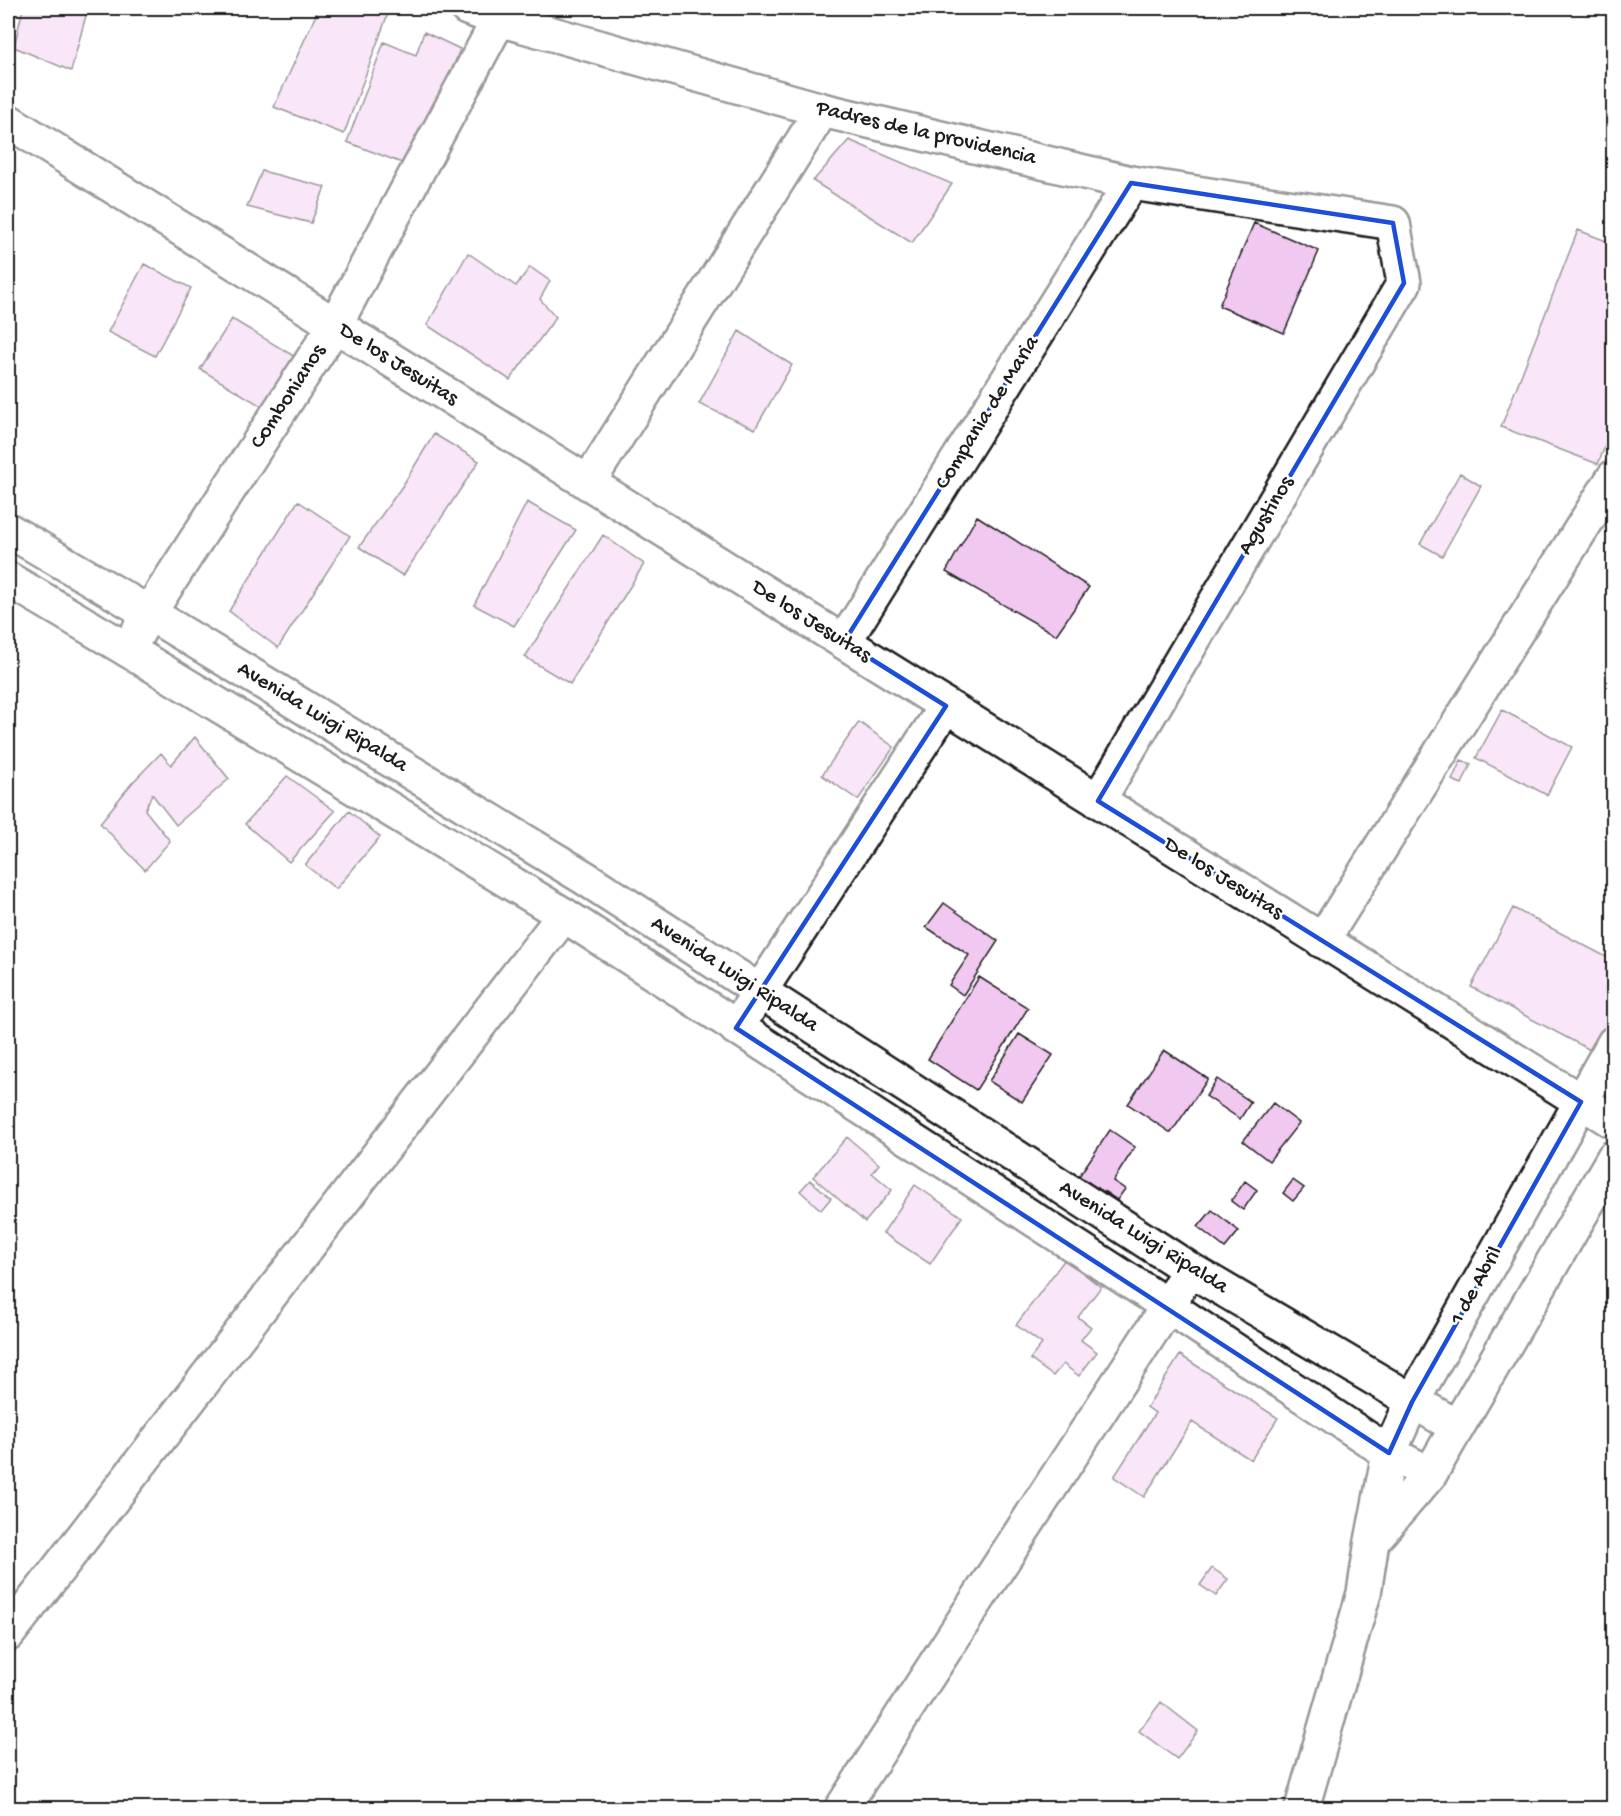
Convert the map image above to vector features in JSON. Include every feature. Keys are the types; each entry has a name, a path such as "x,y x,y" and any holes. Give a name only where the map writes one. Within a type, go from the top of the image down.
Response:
{"street":[{"name":"Padres de la providencia","path":"467,8 501,13 822,110 1131,183 1393,223"},
{"name":"Combonianos","path":"128,650 149,613 335,325 501,13"},
{"path":"588,483 822,110"},
{"name":"De los Jesuitas","path":"8,121 1614,1122"},
{"name":"Compania de Maria","path":"844,642 1131,183"},
{"name":"Agustinos","path":"1098,801 1404,283 1393,223"},
{"path":"1322,941 1614,477"},
{"name":"Avenida Luigi Ripalda","path":"8,530 585,878 1189,1269 1456,1428"},
{"name":"Avenida Luigi Ripalda","path":"8,579 564,915 1168,1306 1389,1452 1430,1474"},
{"path":"736,1028 946,706"},
{"path":"8,1634 564,915"},
{"name":"1 de Abril","path":"1302,1809 1364,1593 1389,1452 1412,1402 1614,1043"},
{"path":"1372,1542 1430,1474 1614,1157"},
{"path":"842,1809 1168,1306 1189,1269"}],"highlighted area":[{"path":"1131,183 1393,223 1404,283 1098,801 1581,1102 1412,1402 1389,1453 736,1028 946,706 844,642"}],"building":[{"path":"23,8 88,8 71,71 14,47"},
{"path":"319,8 390,8 344,134 274,107"},
{"path":"424,32 460,49 415,168 347,142 384,42 416,55"},
{"path":"849,140 952,184 912,243 813,181"},
{"path":"262,171 325,187 311,223 247,207"},
{"path":"1254,223 1319,251 1284,333 1219,306"},
{"path":"1578,230 1614,244 1614,423 1598,464 1501,427"},
{"path":"468,253 516,286 530,267 550,281 540,299 556,317 510,380 427,325"},
{"path":"144,264 191,288 155,356 108,332"},
{"path":"232,319 297,358 266,409 200,369"},
{"path":"739,331 792,365 755,429 699,404"},
{"path":"434,434 479,461 403,576 359,547 403,485"},
{"path":"1460,473 1481,486 1442,556 1420,544"},
{"path":"298,501 350,536 278,648 229,611"},
{"path":"527,502 576,530 514,626 474,605"},
{"path":"977,516 1089,587 1056,635 946,572"},
{"path":"603,535 644,564 570,684 525,657"},
{"path":"1502,710 1572,747 1547,795 1476,758"},
{"path":"859,722 894,747 858,800 822,775"},
{"path":"195,737 229,779 176,825 152,794 145,810 170,841 145,870 100,823 132,783 161,753 171,765"},
{"path":"1461,760 1471,764 1462,784 1452,780"},
{"path":"287,776 335,811 289,862 245,824"},
{"path":"349,811 380,837 336,889 305,865"},
{"path":"944,903 998,941 963,995 949,985 969,955 926,927"},
{"path":"1513,908 1614,961 1614,1011 1592,1051 1471,987"},
{"path":"979,977 1028,1008 976,1090 928,1059"},
{"path":"1019,1034 1053,1055 1022,1102 989,1081"},
{"path":"1164,1050 1208,1079 1171,1133 1128,1104"},
{"path":"1217,1079 1251,1102 1240,1119 1206,1096"},
{"path":"1273,1103 1299,1123 1269,1161 1243,1141"},
{"path":"1110,1130 1135,1147 1113,1181 1125,1189 1117,1200 1079,1176"},
{"path":"847,1137 879,1164 872,1173 892,1190 865,1222 813,1177"},
{"path":"810,1180 831,1198 821,1210 800,1191"},
{"path":"1293,1180 1304,1188 1293,1201 1283,1193"},
{"path":"1245,1181 1257,1190 1243,1210 1231,1201"},
{"path":"915,1185 962,1217 930,1264 883,1233"},
{"path":"1212,1210 1239,1231 1225,1248 1198,1227"},
{"path":"1065,1259 1101,1287 1078,1317 1091,1327 1081,1340 1097,1352 1079,1376 1063,1364 1053,1376 1030,1359 1042,1344 1016,1325"},
{"path":"1180,1355 1278,1418 1251,1460 1192,1422 1144,1497 1114,1477 1155,1413 1147,1407"},
{"path":"1212,1568 1228,1579 1216,1596 1200,1585"},
{"path":"1161,1702 1198,1731 1177,1759 1139,1731"}]}
